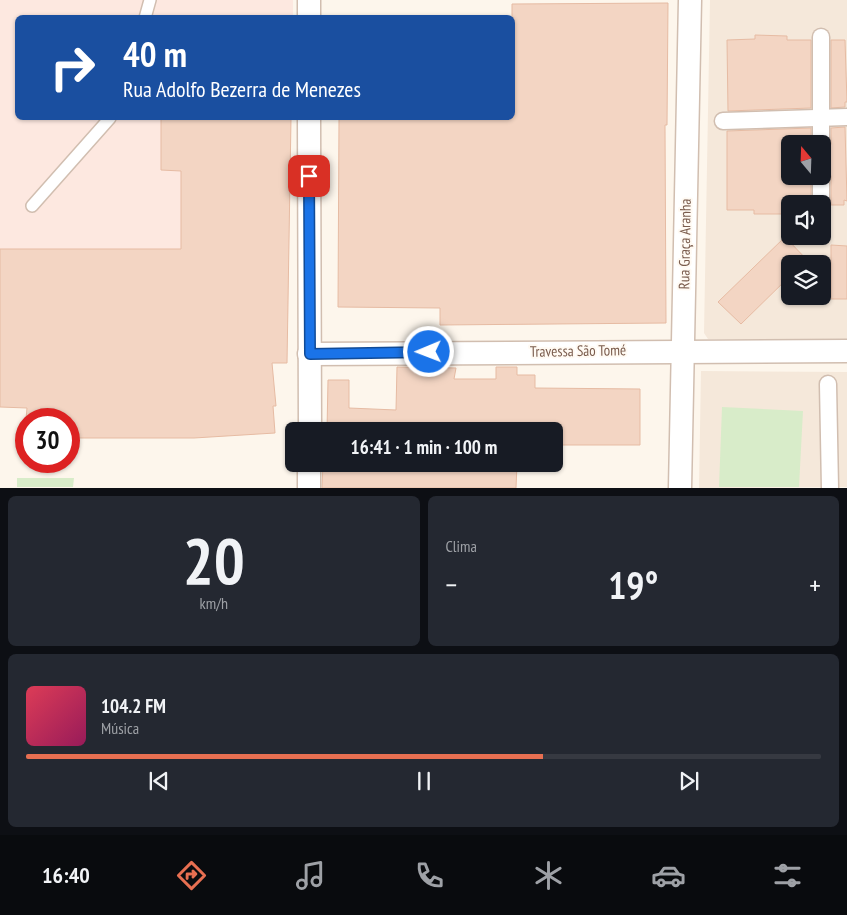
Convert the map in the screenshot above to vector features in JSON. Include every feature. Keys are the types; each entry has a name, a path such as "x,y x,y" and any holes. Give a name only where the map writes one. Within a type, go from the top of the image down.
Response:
{"street":[{"path":"309,0 309,15"},
{"name":"Rua Graça Aranha","path":"680,488 690,0"},
{"path":"821,37 821,135"},
{"path":"723,121 847,117"},
{"path":"309,120 310,422"},
{"name":"Travessa São Tomé","path":"310,354 683,350 847,351"},
{"path":"828,384 830,488"},
{"path":"310,472 310,488"}],"lane":[{"path":"146,15 150,0"},
{"path":"32,206 108,120"}],"shaded area":[{"path":"0,0 293,0 293,15 15,15 15,120 291,120 288,322 0,322"},
{"path":"710,0 847,0 847,339 708,339 704,333"},
{"path":"701,371 847,372 847,487 699,488"}],"green space":[{"path":"722,407 803,411 799,487 719,487"},
{"path":"17,478 74,478 73,487 17,487"}],"building":[{"path":"668,3 667,125 665,125 666,323 440,325 440,308 338,307 339,120 515,120 515,15 512,15 512,4"},
{"path":"755,35 787,36 787,40 811,40 811,108 728,111 727,40 755,39"},
{"path":"831,40 845,40 847,102 845,102 845,107 831,108"},
{"path":"161,120 291,120 287,363 272,363 276,406 273,406 275,433 194,438 80,438 80,408 0,407 0,249 181,249 181,171 161,170"},
{"path":"845,127 847,201 844,200 844,205 831,205 831,128"},
{"path":"811,128 811,135 781,135 781,185 811,185 811,195 781,195 781,214 754,214 754,210 727,210 727,131"},
{"path":"781,241 781,245 793,245 802,255 781,255 781,285 741,324 718,302"},
{"path":"831,245 847,246 847,299 831,299"},
{"path":"397,367 456,368 454,379 496,379 496,367 517,367 517,375 535,375 535,388 640,389 640,445 563,445 563,422 327,422 328,380 349,380 349,408 396,410"},
{"path":"323,472 517,472 516,488 322,488"}],"route":[{"path":"309,176 310,354 429,352"}]}
